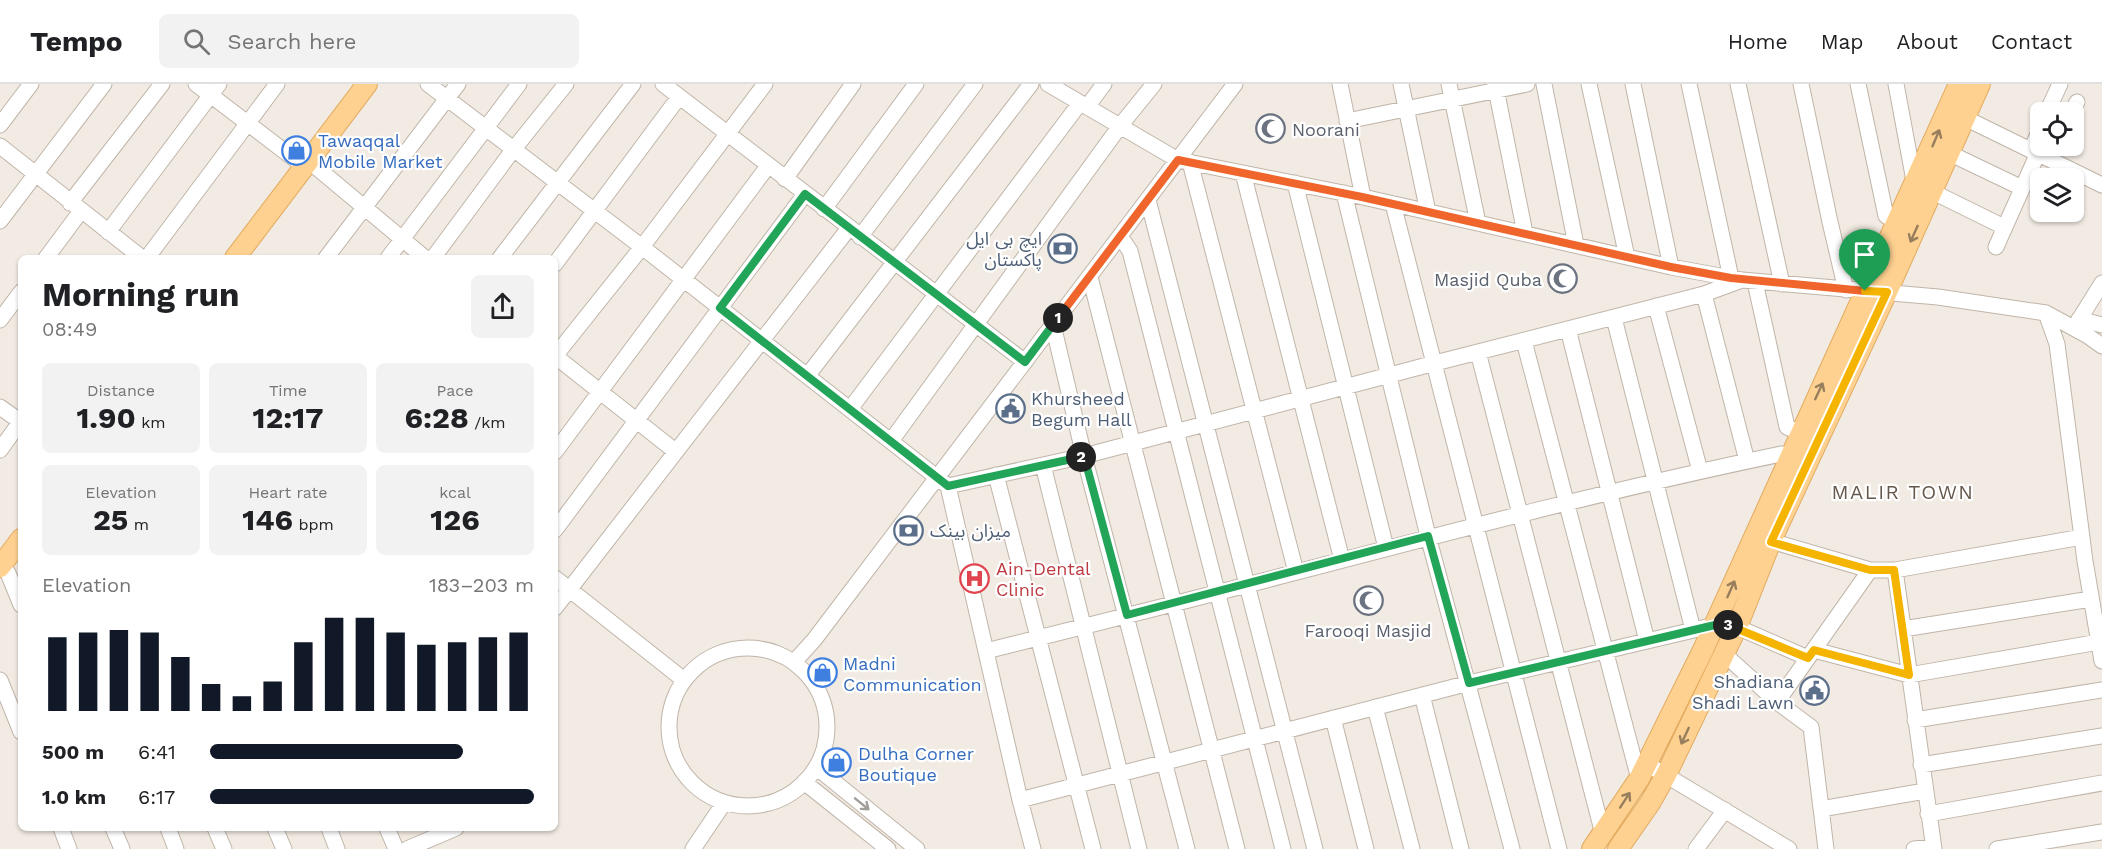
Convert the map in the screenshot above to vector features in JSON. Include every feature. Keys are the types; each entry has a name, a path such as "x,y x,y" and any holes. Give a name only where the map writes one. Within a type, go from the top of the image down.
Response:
{"main road":[{"path":"352,112 367,84"},
{"path":"237,255 352,112 380,84"},
{"path":"1618,849 1650,803 1666,775 1737,627 1771,542 1887,292 1959,84"},
{"path":"1598,841 1643,771 1715,625 1792,455 1856,291 1897,222 1949,153 1980,84"},
{"path":"250,255 310,167"},
{"path":"3,574 18,545"},
{"path":"3,574 18,559"}],"street":[{"path":"0,125 31,84"},
{"path":"0,221 104,84"},
{"path":"48,255 76,207 162,84"},
{"path":"196,84 215,90 248,123 365,207 421,255"},
{"path":"149,255 277,84"},
{"path":"428,84 684,279 943,482 1033,849"},
{"path":"328,255 458,84"},
{"path":"390,255 519,84"},
{"path":"436,255 513,150 566,84"},
{"path":"502,255 633,84"},
{"path":"663,84 1025,362"},
{"path":"558,352 642,247 765,84"},
{"path":"784,178 853,84"},
{"path":"824,209 916,84"},
{"path":"558,604 761,339 855,232 975,84"},
{"path":"808,375 1031,84"},
{"path":"1048,84 1184,161 1362,197 1671,267 1742,280 1938,297 2046,313 2077,324 2102,325"},
{"path":"850,409 1084,105 1104,84"},
{"path":"891,441 1120,126 1154,84"},
{"path":"794,662 943,482 1025,362 1148,200 1184,161 1235,84"},
{"path":"1340,84 1362,197"},
{"path":"1401,84 1428,212"},
{"path":"1347,121 1406,109 1450,92 1527,84"},
{"path":"1544,84 1576,245"},
{"path":"1589,84 1627,257"},
{"path":"1633,84 1671,267"},
{"path":"1689,84 1742,280 1787,427 1800,433"},
{"path":"1738,84 1782,284"},
{"path":"1801,84 1856,291"},
{"path":"1858,84 1886,216 1897,222"},
{"path":"1896,84 1924,189 2004,227"},
{"path":"2052,102 2060,84"},
{"path":"1496,87 1525,233"},
{"path":"108,232 215,90"},
{"path":"1450,92 1478,223"},
{"path":"558,260 679,97"},
{"path":"1965,118 2030,146"},
{"path":"0,146 138,255"},
{"path":"1949,153 2022,189"},
{"path":"1996,247 2022,189 2042,156"},
{"path":"2051,156 2102,185"},
{"path":"1184,161 1255,412 1296,572"},
{"path":"558,448 768,166"},
{"path":"1243,173 1342,560"},
{"path":"1295,183 1386,548"},
{"path":"558,526 805,194"},
{"path":"1344,194 1428,536 1512,849"},
{"path":"1148,200 1315,849"},
{"path":"1393,204 1559,849"},
{"path":"1120,236 1130,251 1282,849"},
{"path":"1090,277 1236,849"},
{"path":"943,482 996,475 1084,456 1704,294 1742,280"},
{"path":"2077,324 2102,283"},
{"path":"1704,294 1747,461"},
{"path":"0,320 18,296"},
{"path":"1656,306 1700,471"},
{"path":"2046,313 2057,344 2082,537 2102,659"},
{"path":"1614,318 1693,630"},
{"path":"2077,324 2102,346"},
{"path":"1053,325 1084,456 1187,849"},
{"path":"1568,329 1647,641"},
{"path":"1524,341 1605,651 1643,771 1666,775 1789,849"},
{"path":"1478,352 1560,662 1598,841"},
{"path":"558,358 675,451"},
{"path":"0,407 18,420"},
{"path":"0,450 18,426"},
{"path":"986,651 1654,480 1781,454 1792,455"},
{"path":"1042,465 1139,849"},
{"path":"996,475 1094,849"},
{"path":"1771,542 1870,570 1894,570 2082,537"},
{"path":"1777,702 1870,570"},
{"path":"1894,570 1933,848 1914,849"},
{"path":"3,574 18,600"},
{"path":"558,580 684,680"},
{"path":"1903,629 2091,599"},
{"path":"1020,800 1469,683 1715,625 1737,627 1811,654 1909,675 2099,642"},
{"path":"747,647 772,651 794,662 810,677 822,696 827,717 827,739 821,760 804,782 791,794 770,803 747,806 724,803 702,792 684,774 672,752 668,728 671,703 684,680 700,663 722,651 747,647"},
{"path":"1723,653 1777,702 1811,727 1826,849"},
{"path":"0,680 18,725"},
{"path":"1915,720 2102,690"},
{"path":"1422,695 1461,849"},
{"path":"1375,707 1412,849"},
{"path":"1333,718 1365,849"},
{"path":"1921,765 2102,736"},
{"path":"816,767 917,849"},
{"path":"804,782 888,849"},
{"path":"1929,814 2102,783"},
{"path":"1821,809 1925,790"},
{"path":"693,849 724,803"},
{"path":"1696,849 1725,810"},
{"path":"62,831 69,849"},
{"path":"114,831 122,849"},
{"path":"169,831 176,849"},
{"path":"216,831 224,849"},
{"path":"276,831 284,849"},
{"path":"329,831 337,849"},
{"path":"388,831 396,849"},
{"path":"407,849 435,832"},
{"path":"1998,849 2102,832"}],"place":[{"name":"Noorani","path":"1271,129"},
{"name":"Tawaqqal Mobile Market","path":"297,150"},
{"name":"ایچ بی ایل پاکستان","path":"1063,248"},
{"name":"Masjid Quba","path":"1563,279"},
{"name":"Khursheed Begum Hall","path":"1010,408"},
{"name":"میزان بینک","path":"909,530"},
{"name":"Ain-Dental Clinic","path":"975,578"},
{"name":"Farooqi Masjid","path":"1368,601"},
{"name":"Madni Communication","path":"822,673"},
{"name":"Shadiana Shadi Lawn","path":"1815,691"},
{"name":"Dulha Corner Boutique","path":"837,763"}],"district":[{"name":"MALIR TOWN","path":"1903,492"}],"route":[{"path":"1178,160 1362,197 1671,267 1742,280 1865,291 1887,292 1771,542 1870,570 1894,570 1909,675 1814,650 1808,658 1737,627 1715,625 1469,683 1428,536 1127,615 1084,456 948,486 720,308 805,194 1025,362 1178,160"}]}
